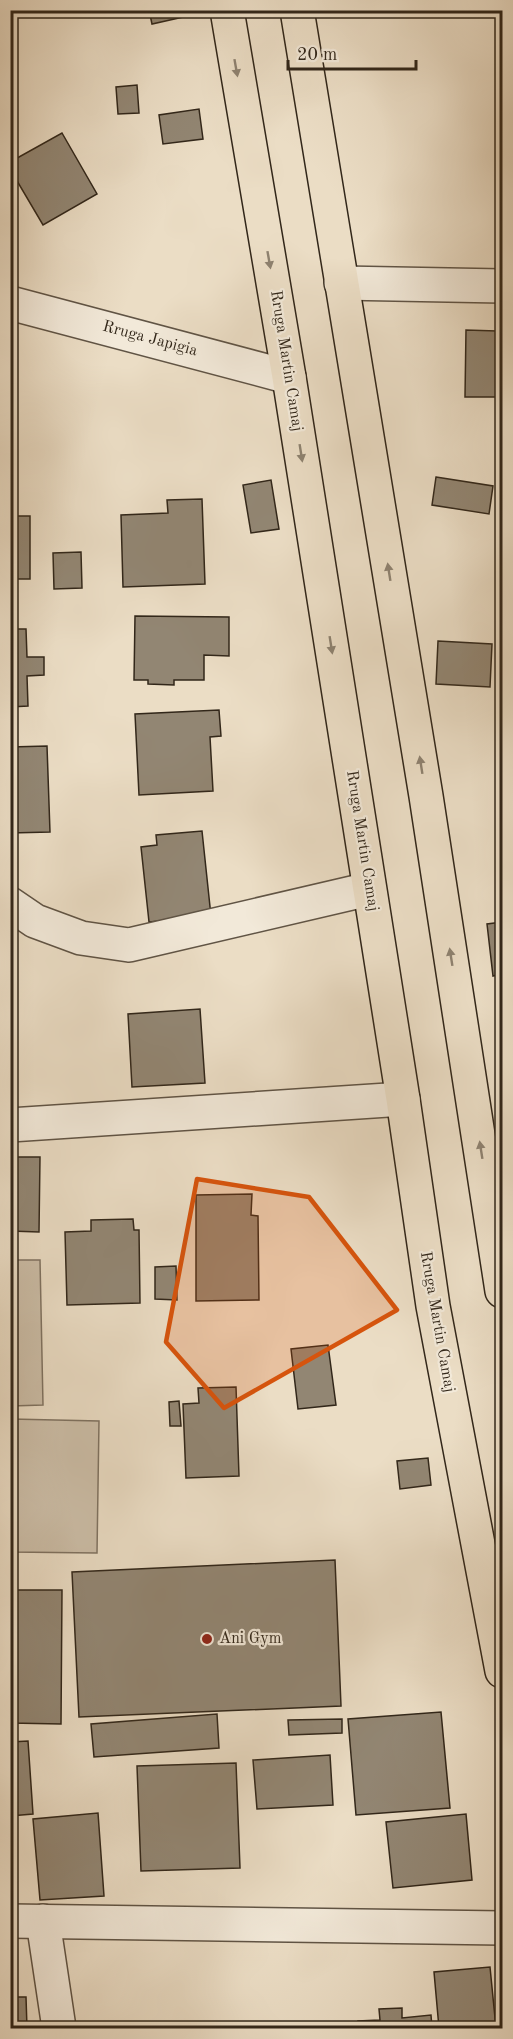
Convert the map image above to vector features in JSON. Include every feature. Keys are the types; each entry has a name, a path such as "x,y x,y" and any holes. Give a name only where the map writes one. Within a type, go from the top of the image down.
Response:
{"highway":[{"name":"Rruga Martin Camaj","path":"227,10 289,377 403,1099 433,1306 502,1671"},
{"path":"297,10 426,796 502,1291"}],"street":[{"path":"341,283 502,286"},
{"name":"Rruga Japigia","path":"10,303 289,377"},
{"path":"10,904 35,921 81,938 129,945 369,889"},
{"path":"10,1125 403,1099"},
{"path":"10,1921 502,1929"},
{"path":"44,1921 59,2028"}],"highlighted area":[{"path":"197,1179 309,1197 397,1310 224,1408 166,1342"}],"shaded area":[{"path":"11,1260 40,1260 43,1405 11,1406"},
{"path":"11,1419 99,1421 97,1553 11,1552"}],"building":[{"path":"149,10 186,10 188,16 152,24"},
{"path":"137,85 139,113 118,114 116,87"},
{"path":"199,109 203,139 163,144 159,115"},
{"path":"62,133 97,194 43,225 10,169 10,162"},
{"path":"498,306 502,306 502,435 496,435 496,397 465,397 466,330 497,331"},
{"path":"436,477 493,486 489,514 432,505"},
{"path":"271,480 279,529 251,533 243,485"},
{"path":"202,499 205,584 123,587 121,515 168,513 167,500"},
{"path":"10,516 30,516 30,579 10,579"},
{"path":"81,552 82,588 54,589 53,553"},
{"path":"135,616 229,617 229,656 204,655 204,680 174,680 174,685 148,684 148,680 134,680"},
{"path":"10,629 26,629 27,657 44,657 44,675 27,676 28,706 10,707"},
{"path":"438,641 492,644 490,687 436,684"},
{"path":"219,710 221,736 210,737 213,791 139,795 135,714"},
{"path":"47,746 50,832 10,833 10,747"},
{"path":"202,831 211,916 149,922 141,847 157,845 156,835"},
{"path":"502,922 502,974 493,976 487,924"},
{"path":"200,1009 205,1083 132,1087 128,1014"},
{"path":"17,1157 40,1157 39,1232 10,1231 10,1170 17,1170"},
{"path":"252,1194 251,1215 258,1216 259,1300 196,1301 196,1195"},
{"path":"133,1219 134,1230 139,1230 140,1303 67,1305 65,1232 91,1231 91,1220"},
{"path":"176,1266 177,1300 155,1299 155,1267"},
{"path":"328,1345 336,1405 298,1409 291,1349"},
{"path":"236,1387 239,1476 186,1478 183,1404 199,1403 198,1388"},
{"path":"179,1401 181,1426 170,1426 169,1402"},
{"path":"428,1458 431,1485 400,1489 397,1461"},
{"name":"Ani Gym","path":"335,1560 341,1706 79,1717 72,1572"},
{"path":"10,1590 62,1590 61,1724 10,1723"},
{"path":"441,1712 450,1808 356,1815 348,1719"},
{"path":"217,1714 219,1748 94,1757 91,1724"},
{"path":"342,1719 342,1733 289,1735 288,1720"},
{"path":"28,1741 33,1814 10,1816 10,1742"},
{"path":"330,1755 333,1805 257,1809 253,1760"},
{"path":"236,1763 240,1868 141,1871 137,1766"},
{"path":"98,1813 104,1896 40,1900 33,1819"},
{"path":"466,1814 472,1880 393,1888 386,1822"},
{"path":"490,1967 496,2028 439,2028 434,1972"},
{"path":"10,1997 26,1997 27,2028 10,2028"},
{"path":"402,2008 402,2018 431,2015 432,2028 359,2028 358,2021 380,2020 379,2009"}],"place":[{"name":"Ani Gym","path":"207,1639"}]}
